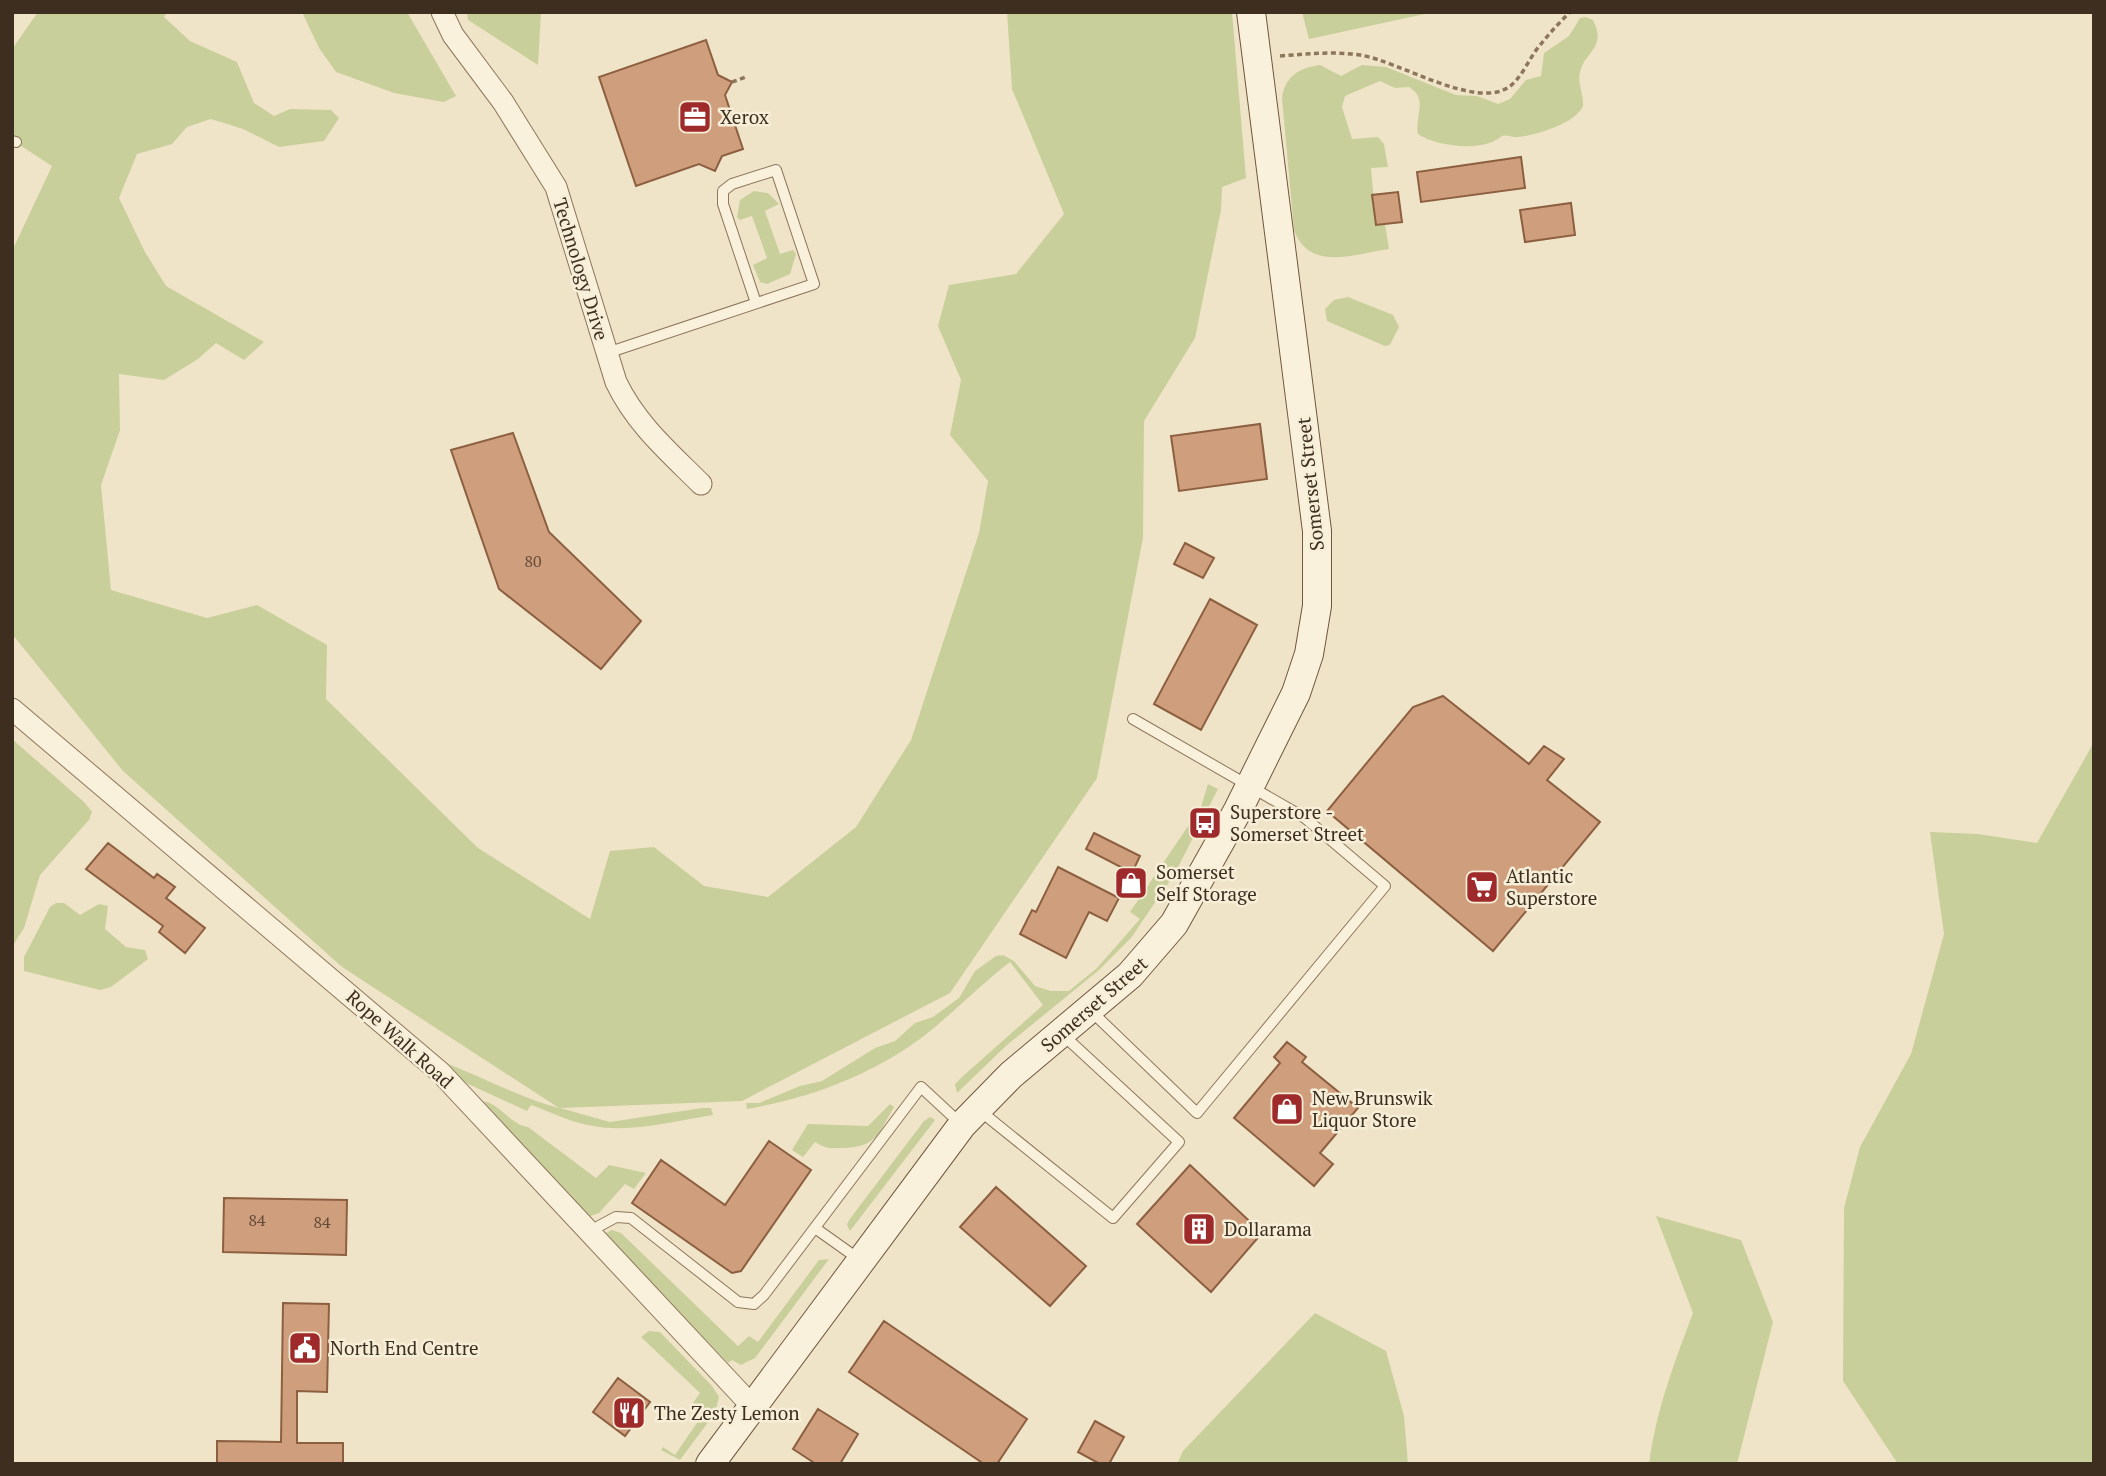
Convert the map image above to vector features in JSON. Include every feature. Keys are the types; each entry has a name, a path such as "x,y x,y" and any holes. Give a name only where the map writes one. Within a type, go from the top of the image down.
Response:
{"main road":[{"name":"Somerset Street","path":"710,1464 969,1117 1130,975 1174,924 1282,723 1306,662 1317,606 1317,531 1251,12"}],"street":[{"name":"Technology Drive","path":"442,12 453,35 503,102 556,187 617,383 635,416 701,484"},
{"name":"Rope Walk Road","path":"12,709 405,1041 460,1092 752,1406"}],"lane":[{"path":"607,353 814,284 776,170 732,184 723,191 723,204 756,303"},
{"path":"1090,1010 1197,1113 1385,886 1305,818 1133,719"},
{"path":"590,1231 616,1217 631,1218 737,1302 749,1304 764,1295 920,1087 969,1117 1113,1218 1179,1143 1061,1034"},
{"path":"815,1228 860,1260"}],"path":[{"path":"1257,58 1318,53 1360,55 1406,68 1457,88 1482,93 1500,92 1514,83 1536,50 1570,12"},
{"path":"732,82 746,77"}],"green space":[{"path":"38,12 167,12 164,17 190,41 237,62 254,103 274,116 290,109 331,110 339,118 324,141 279,147 243,129 211,119 187,127 172,144 137,154 119,198 145,252 166,286 264,342 244,360 216,343 198,359 164,380 119,374 120,430 101,485 111,590 207,618 257,605 327,645 326,699 478,848 590,919 610,851 654,847 704,886 768,897 856,827 911,740 979,533 988,481 950,435 961,380 938,326 949,285 1016,274 1064,214 1012,89 1007,12 1232,12 1246,178 1222,187 1221,210 1195,338 1144,421 1143,538 1097,778 950,993 742,1101 560,1108 610,1122 702,1108 711,1108 713,1115 653,1125 608,1128 577,1122 531,1105 527,1111 466,1083 446,1063 559,1108 342,967 123,771 12,634 12,251 52,166 12,140 12,49"},
{"path":"302,12 407,12 456,96 444,102 394,93 336,72 319,48"},
{"path":"467,12 541,12 538,65 468,20"},
{"path":"1302,12 1434,12 1309,39"},
{"path":"1580,18 1593,20 1598,37 1580,72 1583,106 1564,123 1535,134 1504,136 1475,146 1444,144 1418,134 1420,102 1409,87 1395,88 1380,81 1345,96 1342,107 1352,139 1378,137 1384,144 1388,167 1371,168 1376,225 1385,224 1389,249 1334,257 1310,251 1301,243 1294,230 1282,98 1286,84 1294,74 1320,65 1341,76 1362,65 1386,67 1456,95 1477,96 1498,104 1510,99 1526,80 1541,76 1544,53 1569,36"},
{"path":"754,191 768,193 779,204 765,211 780,254 793,250 796,254 790,274 767,284 760,282 753,265 767,258 752,216 740,220 737,217 740,200"},
{"path":"1348,297 1393,315 1399,327 1390,345 1385,346 1327,321 1325,309 1334,300"},
{"path":"12,739 92,812 89,820 40,875 24,928 12,947"},
{"path":"2094,742 2094,1464 1898,1464 1843,1381 1844,1208 1860,1147 1911,1054 1944,934 1930,832 1978,834 2037,843"},
{"path":"1208,784 1218,789 1175,873 1131,938 1099,970 1007,1045 957,1093 955,1084 1043,1005 1010,962 924,1036 883,1062 817,1091 747,1109 746,1103 759,1103 800,1086 822,1081 875,1048 895,1041 915,1023 933,1017 959,998 975,971 996,956 1003,955 1014,961 1035,986 1051,991 1069,991 1097,968 1140,919 1130,912 1201,807"},
{"path":"56,903 64,903 80,915 99,904 108,906 105,929 126,947 145,950 148,959 111,987 100,990 24,971 24,957 50,907"},
{"path":"483,1101 495,1106 515,1122 528,1127 596,1178 609,1165 646,1173 634,1189 625,1184 599,1213 588,1217"},
{"path":"890,1104 894,1107 875,1138 869,1142 853,1147 833,1148 815,1142 803,1157 792,1150 808,1124 868,1126"},
{"path":"930,1117 935,1120 850,1231 847,1225 849,1220 924,1121"},
{"path":"1656,1216 1741,1240 1773,1322 1737,1464 1649,1464 1661,1406 1693,1313"},
{"path":"612,1230 621,1233 738,1346 749,1336 758,1342 819,1260 829,1259 755,1358 741,1365 732,1360 728,1363 604,1234"},
{"path":"1315,1313 1386,1351 1404,1416 1408,1464 1177,1464 1183,1451"},
{"path":"649,1331 660,1332 712,1386 719,1397 715,1413 680,1460 661,1450 663,1447 675,1455 703,1414 691,1406 700,1393 641,1337"}],"building":[{"path":"706,40 718,75 732,82 725,95 743,149 722,156 715,171 699,164 636,186 599,77"},
{"path":"1521,157 1525,188 1421,202 1417,172"},
{"path":"1398,192 1402,222 1376,225 1372,195"},
{"path":"1571,203 1575,235 1525,242 1520,210"},
{"path":"1260,424 1267,479 1179,491 1171,436"},
{"path":"513,433 549,532 641,621 601,669 499,589 451,450"},
{"path":"1185,543 1214,558 1203,578 1174,564"},
{"path":"1210,599 1257,625 1201,730 1154,704"},
{"name":"Atlantic Superstore","path":"1443,696 1529,764 1544,746 1564,759 1547,780 1600,822 1493,951 1327,811 1413,707"},
{"path":"1094,833 1140,856 1132,873 1086,849"},
{"path":"108,843 154,878 157,874 175,887 166,898 205,928 185,953 159,932 163,926 86,869"},
{"path":"1058,867 1119,898 1107,921 1089,912 1066,958 1020,934 1032,910 1036,912"},
{"path":"1287,1042 1306,1057 1302,1062 1358,1108 1320,1153 1333,1164 1314,1186 1234,1118 1280,1063 1274,1057"},
{"path":"769,1141 811,1170 741,1271 732,1273 632,1203 661,1160 725,1205"},
{"name":"Dollarama","path":"1190,1165 1262,1233 1211,1292 1137,1224"},
{"path":"996,1187 1086,1266 1050,1306 960,1227"},
{"path":"224,1198 347,1200 346,1255 223,1252"},
{"path":"283,1303 329,1304 327,1392 297,1391 297,1443 343,1443 343,1464 217,1464 217,1441 281,1442"},
{"path":"884,1321 1027,1419 997,1464 984,1464 849,1372"},
{"path":"618,1378 650,1402 625,1436 593,1412"},
{"path":"818,1409 858,1434 840,1464 816,1464 793,1449"},
{"path":"1095,1421 1124,1437 1109,1464 1100,1464 1078,1452"}],"place":[{"name":"Xerox","path":"695,117"},
{"name":"Superstore - Somerset Street","path":"1205,823"},
{"name":"Somerset Self Storage","path":"1131,883"},
{"name":"Atlantic Superstore","path":"1482,887"},
{"name":"New Brunswik Liquor Store","path":"1287,1109"},
{"name":"Dollarama","path":"1199,1229"},
{"name":"North End Centre","path":"305,1348"},
{"name":"The Zesty Lemon","path":"629,1413"}]}
